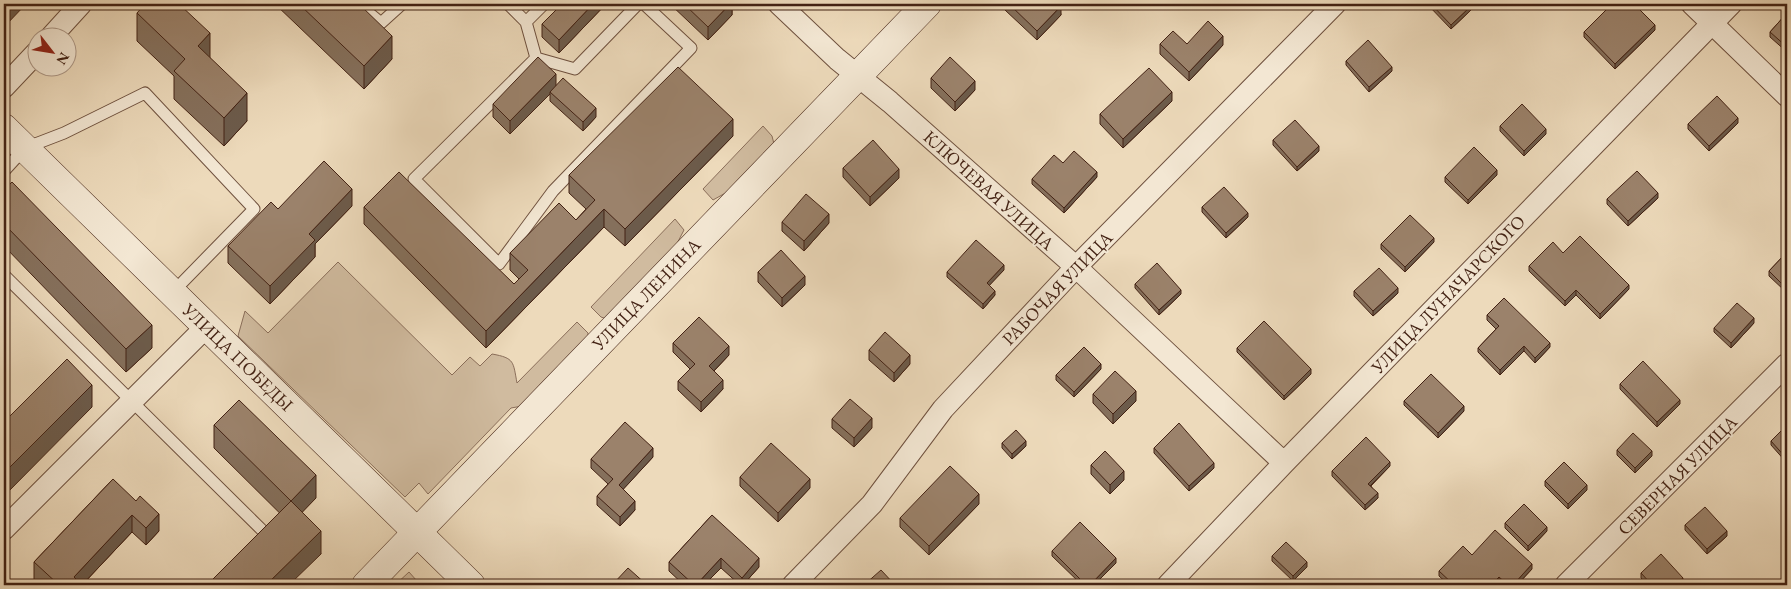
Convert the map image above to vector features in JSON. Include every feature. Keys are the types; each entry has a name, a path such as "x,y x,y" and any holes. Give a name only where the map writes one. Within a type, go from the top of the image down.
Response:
{"main road":[{"name":"УЛИЦА ЛЕНИНА","path":"366,585 927,4"},
{"name":"УЛИЦА ПОБЕДЫ","path":"4,128 471,585"}],"street":[{"path":"59,28 81,4"},
{"name":"КЛЮЧЕВАЯ УЛИЦА","path":"779,4 856,76 890,102 1076,267 1284,463"},
{"name":"РАБОЧАЯ УЛИЦА","path":"794,585 872,504 943,409 1076,267 1335,4"},
{"path":"1692,4 1787,96"},
{"name":"УЛИЦА ЛУНАЧАРСКОГО","path":"1168,585 1284,463 1731,4"},
{"path":"4,87 28,62"},
{"path":"4,529 207,326"},
{"name":"СЕВЕРНАЯ УЛИЦА","path":"1566,585 1787,364"}],"lane":[{"path":"358,4 381,23 402,4"},
{"path":"508,4 526,22 536,58"},
{"path":"526,22 544,4"},
{"path":"536,58 575,69 638,4"},
{"path":"536,58 414,179 498,264 553,191 691,48 644,4"},
{"path":"4,171 25,148 64,133 145,92 254,209 172,293"},
{"path":"4,275 265,533"}],"shaded area":[{"path":"763,126 772,136 774,144 738,186 713,200 703,189"},
{"path":"675,219 684,230 669,259 610,320 601,317 591,307"},
{"path":"338,262 452,375 470,357 480,366 492,354 505,357 512,362 517,383 577,322 588,333 588,344 528,405 511,408 428,494 419,483 405,497 238,336 245,311 268,333"},
{"path":"409,572 417,581 413,585 395,585"}],"building":[{"path":"145,4 179,4 210,33 198,46 247,93 224,118 174,71 185,59 137,13"},
{"path":"299,4 359,4 392,36 364,66"},
{"path":"562,4 593,4 559,40 542,24"},
{"path":"684,4 730,4 708,27"},
{"path":"1009,4 1059,4 1061,6 1037,31"},
{"path":"1431,4 1471,4 1472,5 1451,25"},
{"path":"1612,4 1634,4 1655,25 1615,64 1584,32"},
{"path":"1787,13 1787,47 1770,32"},
{"path":"1208,21 1223,36 1189,72 1160,44 1173,31 1187,44"},
{"path":"1368,40 1392,67 1369,87 1346,61"},
{"path":"538,57 556,74 510,121 493,104"},
{"path":"950,57 975,81 955,102 931,78"},
{"path":"678,67 733,119 625,229 604,209 486,331 364,207 399,172 514,284 528,270 510,253 559,203 576,220 595,200 569,175"},
{"path":"1149,68 1172,92 1123,139 1100,114"},
{"path":"563,78 596,108 583,122 550,92"},
{"path":"1717,96 1738,118 1709,146 1688,124"},
{"path":"1522,104 1546,129 1524,151 1500,126"},
{"path":"1295,120 1319,146 1297,167 1273,140"},
{"path":"873,140 899,169 870,197 843,168"},
{"path":"1474,147 1497,170 1468,200 1445,177"},
{"path":"1074,151 1097,172 1064,208 1032,179 1054,155 1063,163"},
{"path":"324,161 352,189 309,234 315,240 270,286 228,246 271,202 278,209"},
{"path":"1637,171 1658,193 1628,221 1607,199"},
{"path":"12,182 152,325 126,349 4,224 4,190"},
{"path":"1224,187 1248,213 1226,233 1202,207"},
{"path":"806,194 829,214 804,241 782,222"},
{"path":"1410,215 1434,238 1405,267 1381,244"},
{"path":"1580,236 1629,285 1600,314 1576,290 1565,301 1529,266 1553,242 1563,253"},
{"path":"976,240 1004,265 987,283 995,291 983,304 947,272"},
{"path":"781,250 805,276 782,298 758,272"},
{"path":"1787,252 1787,285 1785,287 1769,271"},
{"path":"1157,263 1181,290 1159,310 1135,284"},
{"path":"1379,268 1398,288 1373,311 1354,291"},
{"path":"1504,298 1550,343 1535,358 1524,346 1500,370 1478,348 1499,326 1487,315"},
{"path":"1737,303 1754,318 1731,343 1714,328"},
{"path":"699,317 729,346 709,366 723,380 701,402 678,381 695,364 673,343"},
{"path":"1264,321 1311,369 1284,396 1237,348"},
{"path":"885,332 910,355 894,373 869,350"},
{"path":"1084,347 1101,364 1074,392 1056,375"},
{"path":"67,359 92,385 4,473 4,422"},
{"path":"1643,361 1680,400 1657,422 1620,384"},
{"path":"1115,371 1136,391 1113,414 1093,394"},
{"path":"1431,374 1464,406 1438,433 1404,401"},
{"path":"850,399 872,418 854,438 832,419"},
{"path":"239,400 316,475 291,501 214,425"},
{"path":"625,422 653,448 619,485 635,501 620,517 597,496 613,479 591,459"},
{"path":"1179,423 1214,463 1189,486 1154,448"},
{"path":"1787,425 1787,459 1771,441"},
{"path":"1016,430 1026,441 1012,454 1002,443"},
{"path":"1633,433 1652,451 1635,468 1617,450"},
{"path":"1366,437 1390,462 1368,484 1378,493 1365,505 1332,471"},
{"path":"771,443 810,479 778,513 740,477"},
{"path":"1105,451 1124,471 1110,485 1091,465"},
{"path":"1564,462 1587,485 1568,504 1545,481"},
{"path":"950,466 979,494 929,546 900,518"},
{"path":"113,479 136,501 140,496 159,514 146,528 132,515 74,577 82,585 59,585 34,562"},
{"path":"291,501 321,531 266,585 207,585"},
{"path":"1524,504 1547,527 1528,546 1505,523"},
{"path":"1705,507 1727,531 1707,549 1685,525"},
{"path":"712,515 759,558 742,578 721,558 694,585 669,562"},
{"path":"1080,522 1116,558 1090,585 1086,585 1052,551"},
{"path":"1495,530 1532,564 1513,585 1508,585 1499,577 1491,585 1454,585 1439,571 1463,546 1472,555"},
{"path":"1286,542 1307,562 1293,576 1272,556"},
{"path":"1661,554 1683,578 1675,585 1652,585 1641,573"},
{"path":"628,568 647,585 612,585"},
{"path":"881,570 895,585 864,585"},
{"path":"419,580 425,585 414,585"}]}
